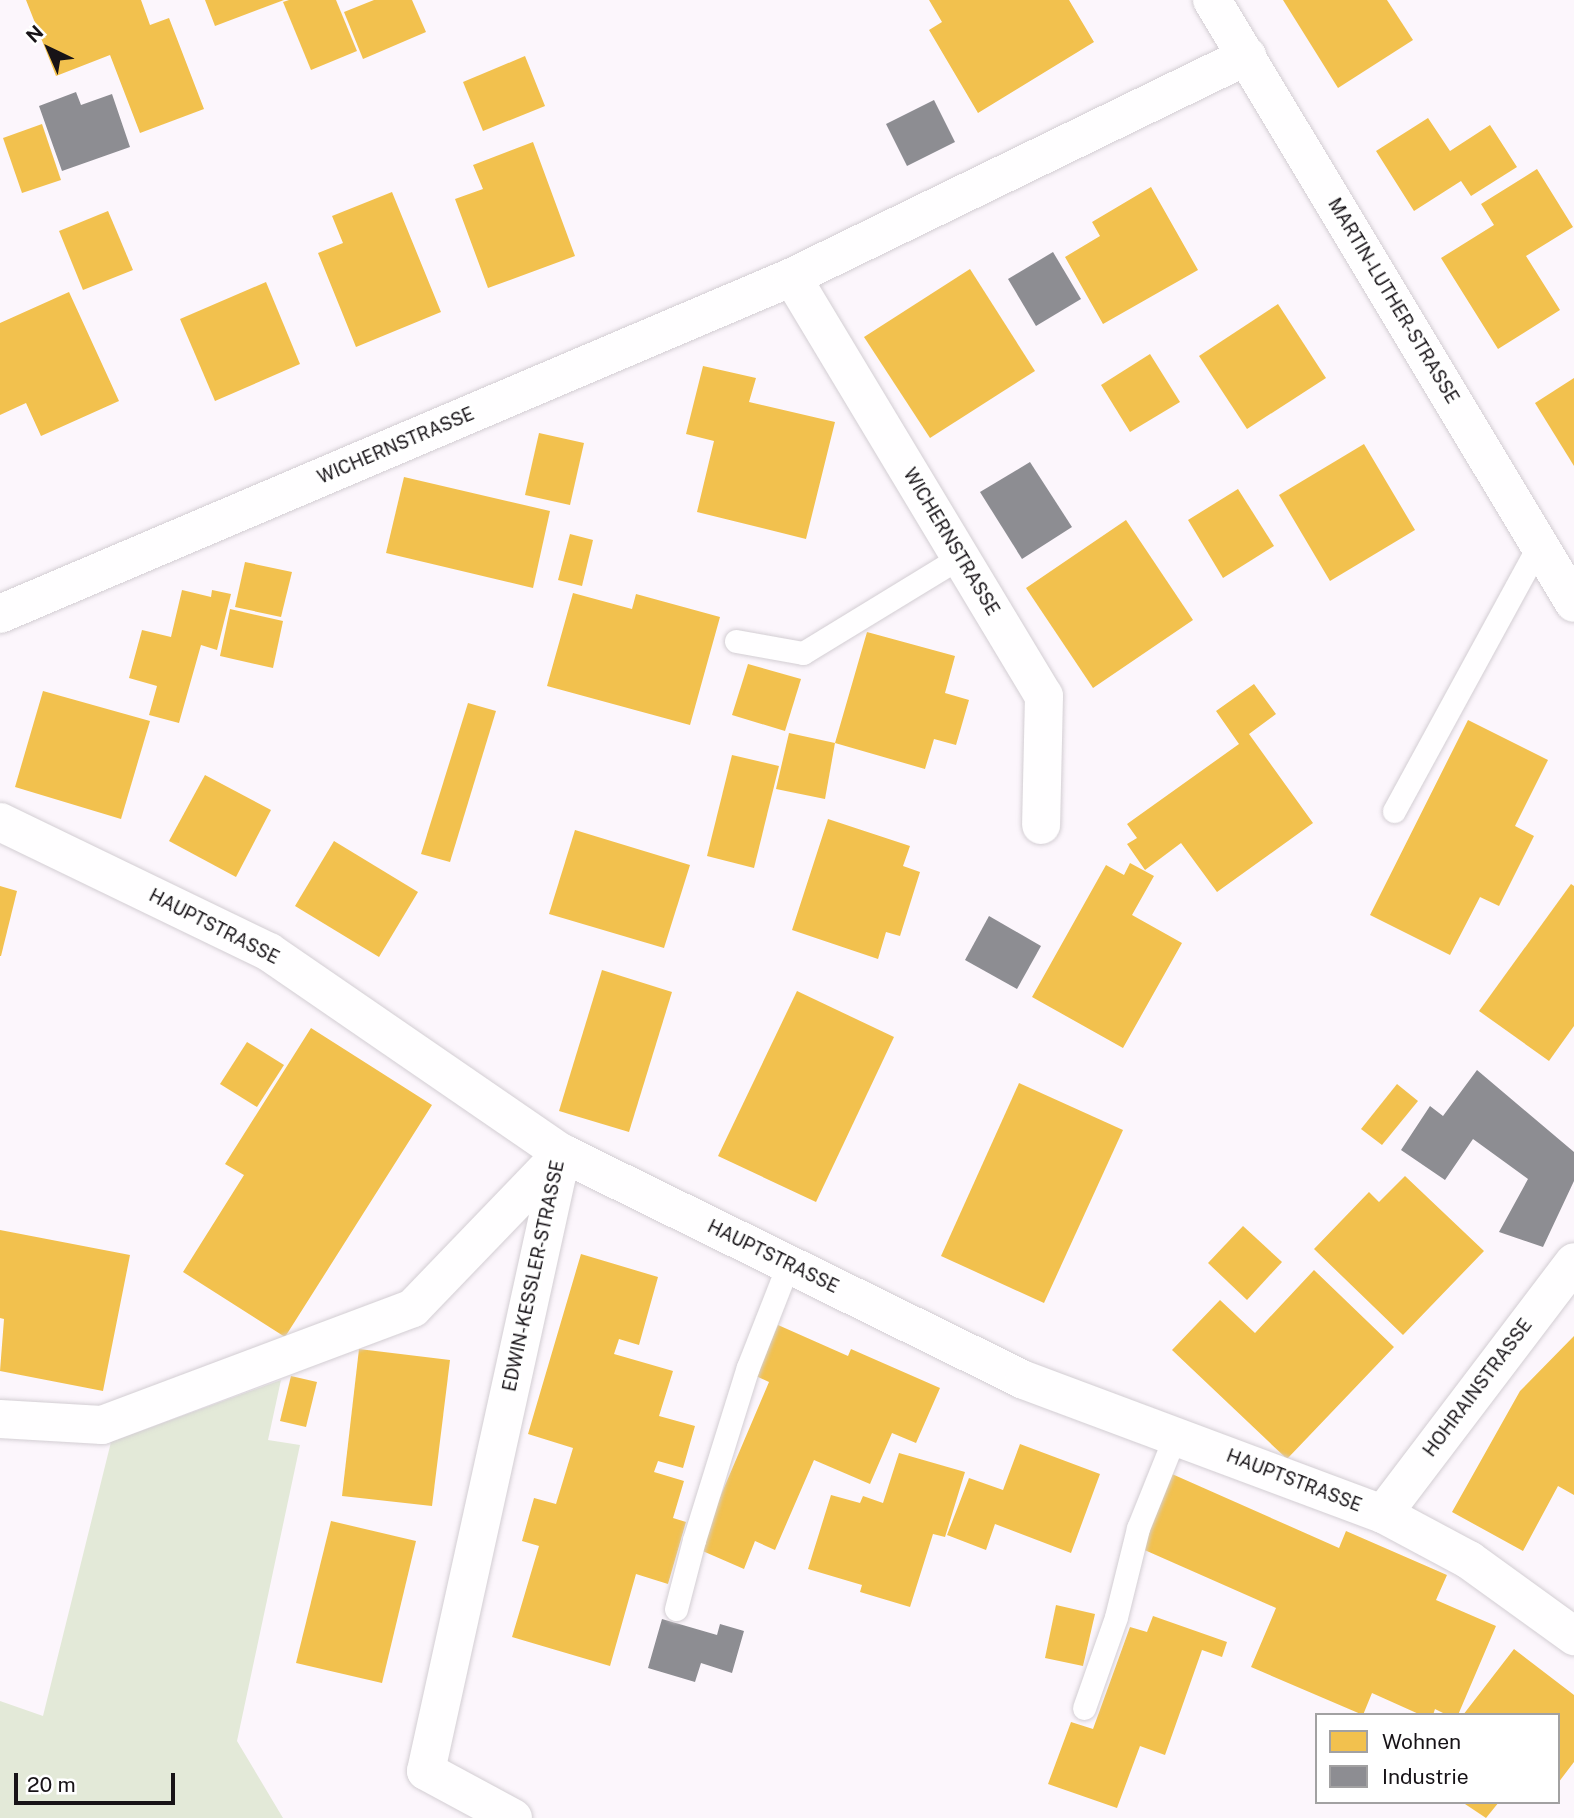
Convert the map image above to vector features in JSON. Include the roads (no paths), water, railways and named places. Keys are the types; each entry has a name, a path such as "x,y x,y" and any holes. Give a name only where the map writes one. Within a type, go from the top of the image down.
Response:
{"street":[{"name":"MARTIN-LUTHER-STRASSE","path":"1212,0 1574,603"},
{"name":"WICHERNSTRASSE","path":"0,614 792,277 1247,56"},
{"name":"WICHERNSTRASSE","path":"792,277 1044,696 1041,825"},
{"name":"HAUPTSTRASSE","path":"0,822 269,951 562,1153 1024,1380 1383,1514 1469,1560 1574,1636"},
{"name":"EDWIN-KESSLER-STRASSE","path":"0,1419 102,1425 413,1308 562,1153"},
{"name":"EDWIN-KESSLER-STRASSE","path":"513,1818 426,1771 562,1153"},
{"name":"HOHRAINSTRASSE","path":"1383,1514 1574,1262"}],"lane":[{"path":"1394,811 1539,545"},
{"path":"736,641 803,653 960,557"},
{"path":"676,1609 694,1540 748,1367 789,1265"},
{"path":"1084,1708 1116,1617 1138,1528 1175,1437"}]}
